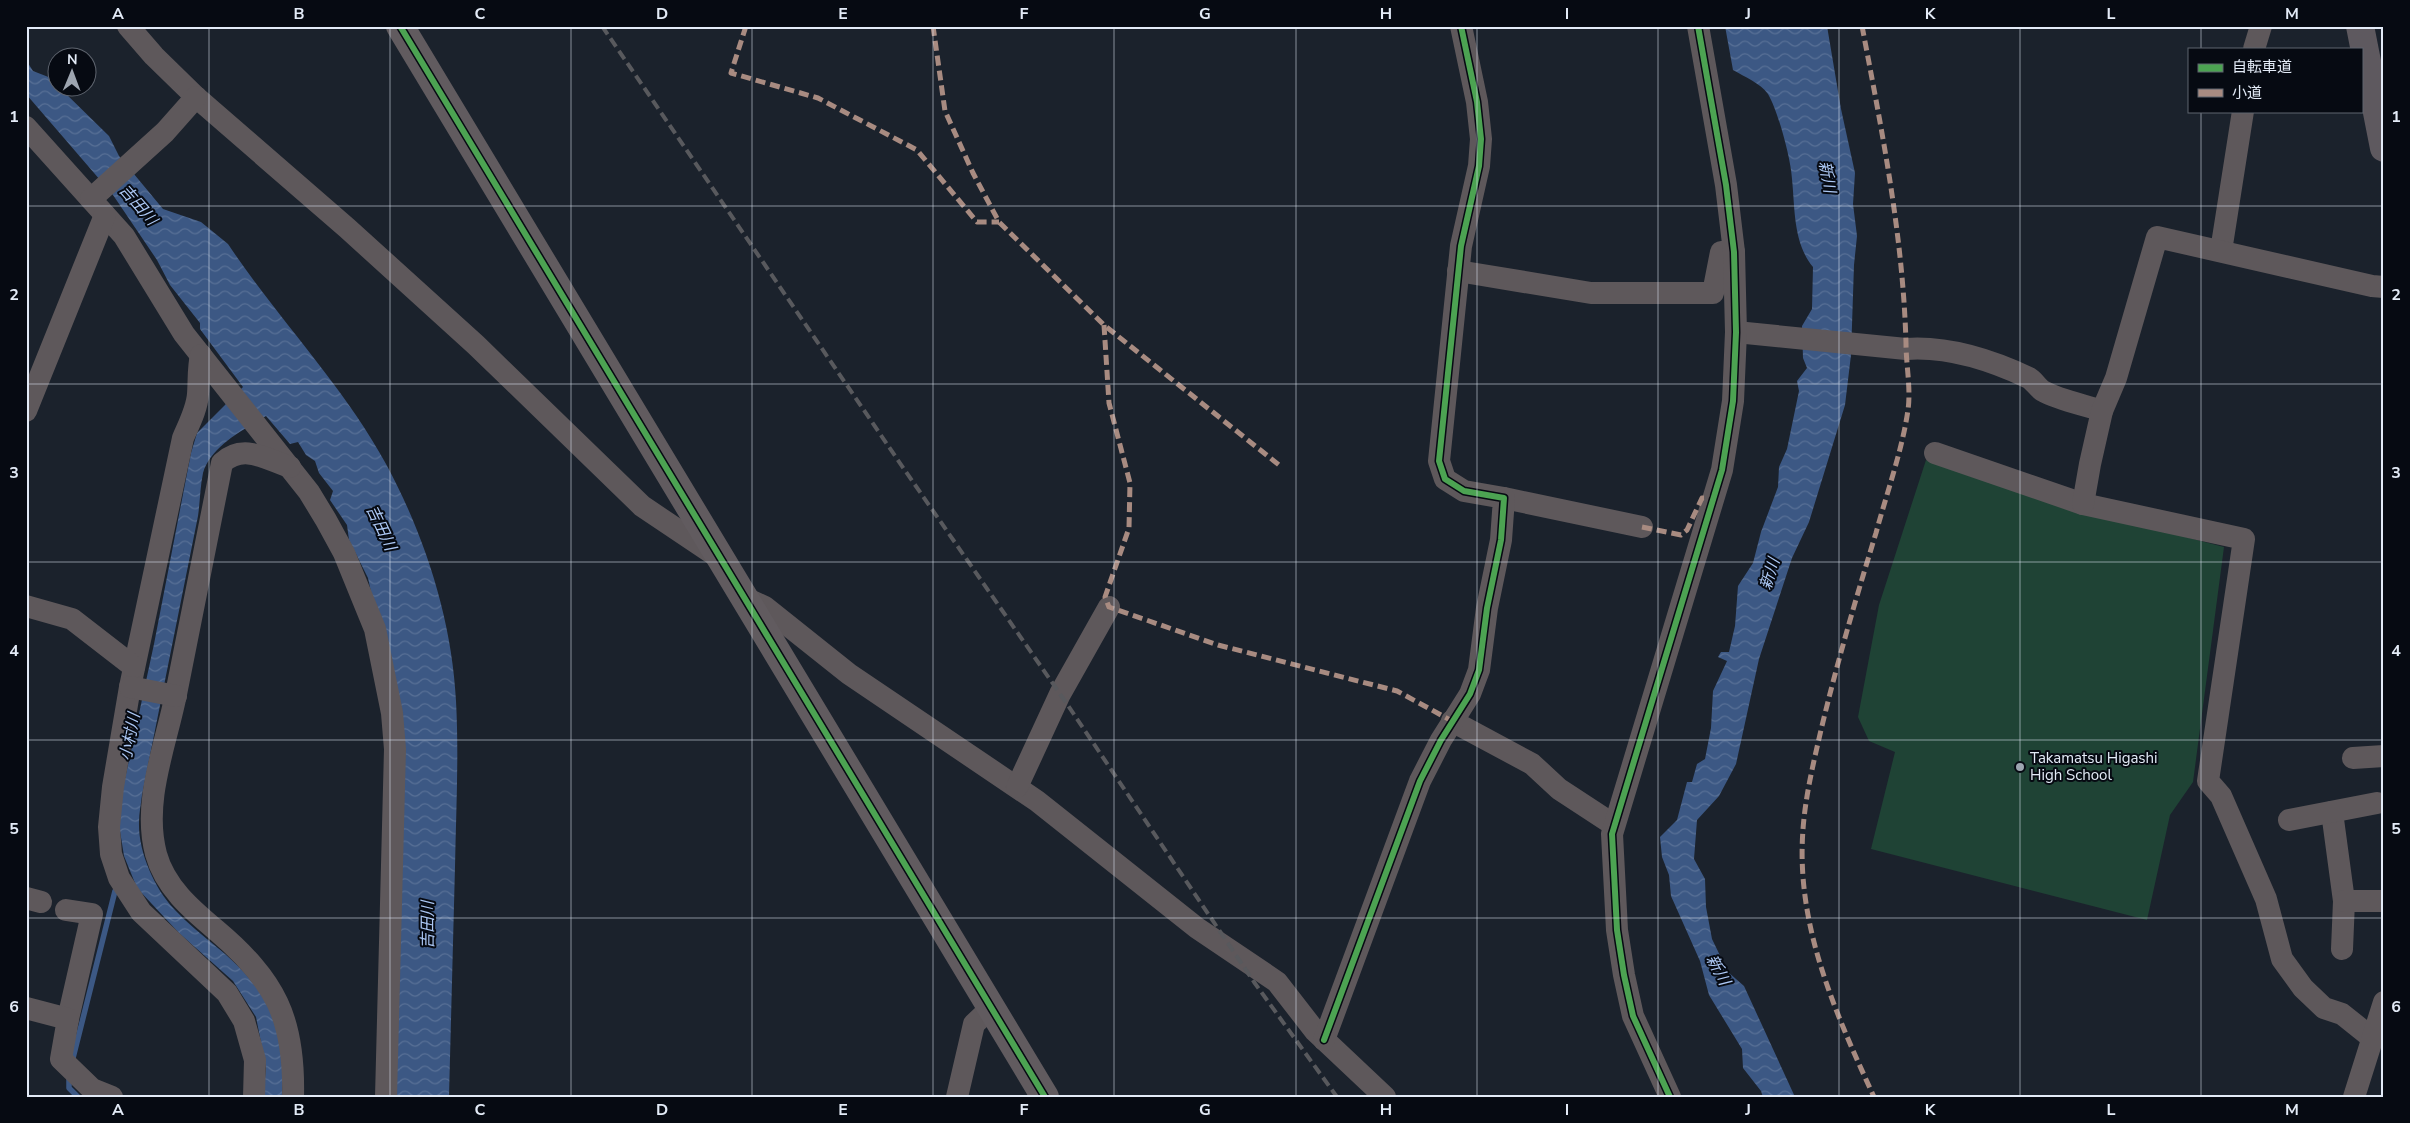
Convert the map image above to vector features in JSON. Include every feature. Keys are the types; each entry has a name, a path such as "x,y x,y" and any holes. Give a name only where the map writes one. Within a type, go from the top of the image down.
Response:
{"main road":[{"path":"2360,26 2384,148"}],"street":[{"path":"128,26 154,56 196,97 347,228 476,345 642,506 718,557"},
{"path":"400,26 718,557 1045,1097"},
{"path":"1461,26 1477,102 1481,139 1479,166 1460,246 1439,461 1445,480 1464,491 1642,527"},
{"path":"1670,1097 1633,1016 1624,975 1617,930 1613,869 1614,825 1722,470 1733,401 1736,332 1734,252 1726,185 1698,26"},
{"path":"2254,48 2261,26"},
{"path":"26,412 98,207 196,97"},
{"path":"2221,251 2243,112"},
{"path":"26,127 124,236 184,334 310,492 360,587 375,629 392,713 395,800 386,1097"},
{"path":"2083,504 2102,411 2116,378 2157,237 2372,286 2384,287"},
{"path":"1458,271 1591,293 1713,293 1721,252 1734,252"},
{"path":"1736,332 1906,349 1930,348 1991,362 2031,379 2043,391 2102,411"},
{"path":"207,362 198,372 196,404 183,438 132,677 113,787 109,827 111,854 119,878 141,912 227,993 244,1021 255,1060 254,1097"},
{"path":"290,467 244,451 230,456 222,463 176,696 154,790 151,826 156,855 168,882 188,907 254,964 276,996 288,1029 294,1067 293,1097"},
{"path":"1935,453 2083,504 2244,539 2208,781 2220,796 2266,899 2282,960 2302,988 2324,1008 2342,1014 2372,1038"},
{"path":"1324,1040 1420,781 1452,722 1470,694 1479,670 1487,608 1501,540 1504,498"},
{"path":"743,597 765,607 849,674 1017,787 1132,874 1197,928 1277,982 1315,1031 1385,1097"},
{"path":"26,606 72,619 132,677 176,696"},
{"path":"1017,787 1060,694 1109,607"},
{"path":"1452,722 1532,764 1559,789 1614,825"},
{"path":"2353,758 2384,756"},
{"path":"2289,820 2377,803"},
{"path":"2332,812 2344,901 2342,949"},
{"path":"2344,901 2384,901"},
{"path":"66,910 92,914 68,1019 61,1059 92,1089 112,1097"},
{"path":"2354,1097 2384,1002"},
{"path":"26,1008 68,1019"},
{"path":"958,1097 974,1024 991,1008"}],"green space":[{"path":"1926,460 2070,507 2224,547 2193,782 2170,815 2147,920 1871,849 1895,752 1869,741 1858,717 1879,605"}],"water":[{"name":"新川","path":"1725,26 1827,26 1841,109 1855,173 1853,204 1857,236 1854,265 1851,355 1845,405 1809,522 1792,558 1759,659 1736,764 1719,796 1697,820 1694,859 1705,879 1706,907 1712,939 1728,972 1744,986 1795,1097 1763,1097 1761,1091 1743,1068 1742,1049 1709,995 1700,961 1671,896 1669,875 1662,857 1660,837 1677,820 1687,782 1692,782 1697,764 1705,759 1711,728 1713,691 1727,661 1718,657 1721,652 1729,652 1735,626 1738,586 1753,563 1761,532 1778,487 1779,467 1787,449 1799,391 1797,381 1807,368 1803,358 1802,326 1812,309 1813,267 1806,258 1798,236 1791,170 1780,123 1765,90 1752,80 1733,70"},
{"name":"吉田川","path":"26,60 33,71 48,77 48,98 70,98 109,136 119,156 163,209 201,222 228,244 247,272 330,379 369,435 386,464 413,520 434,579 442,609 449,640 456,701 457,784 449,1097 394,1097 402,738 368,578 349,540 347,525 330,500 333,491 319,473 315,461 306,455 298,442 290,444 266,416 238,433 220,447 207,463 203,473 198,516 142,795 139,833 144,857 160,891 186,921 235,963 257,988 267,1004 276,1026 281,1049 282,1097 263,1097 266,1068 256,1017 233,981 179,933 137,888 124,856 119,825 123,788 154,644 191,453 197,433 243,387 200,329 200,323 170,285 157,260 113,195 26,94"}],"waterway":[{"path":"72,1062 115,891"},
{"path":"69,1076 69,1088 78,1097"}],"railway":[{"path":"602,26 904,469 1067,704 1254,982 1337,1097"}],"marked path":[{"path":"746,26 731,73 818,98 917,150 977,222 999,222"},
{"path":"933,26 945,111 973,173 999,222 1104,325 1279,465"},
{"path":"1862,26 1884,144 1896,223 1904,303 1909,402 1898,456 1847,631 1821,730 1806,803 1802,857 1806,906 1820,962 1839,1017 1874,1097"},
{"path":"1104,325 1109,403 1130,483 1129,528 1105,597 1109,607 1218,645 1397,691 1452,721"},
{"path":"1642,527 1681,535 1687,530 1702,498 1713,498"}],"cycle path":[{"path":"400,26 1045,1097"},
{"path":"1324,1040 1420,781 1441,740 1470,694 1479,670 1487,608 1501,540 1504,498 1464,491 1445,479 1439,461 1461,246 1479,166 1481,139 1477,102 1461,26"},
{"path":"1670,1097 1633,1016 1617,930 1612,834 1722,470 1733,401 1736,332 1734,252 1726,185 1698,26"}],"place":[{"name":"Takamatsu Higashi High School","path":"2020,767"}],"water label":[{"name":"小村川","path":"130,737"}]}
